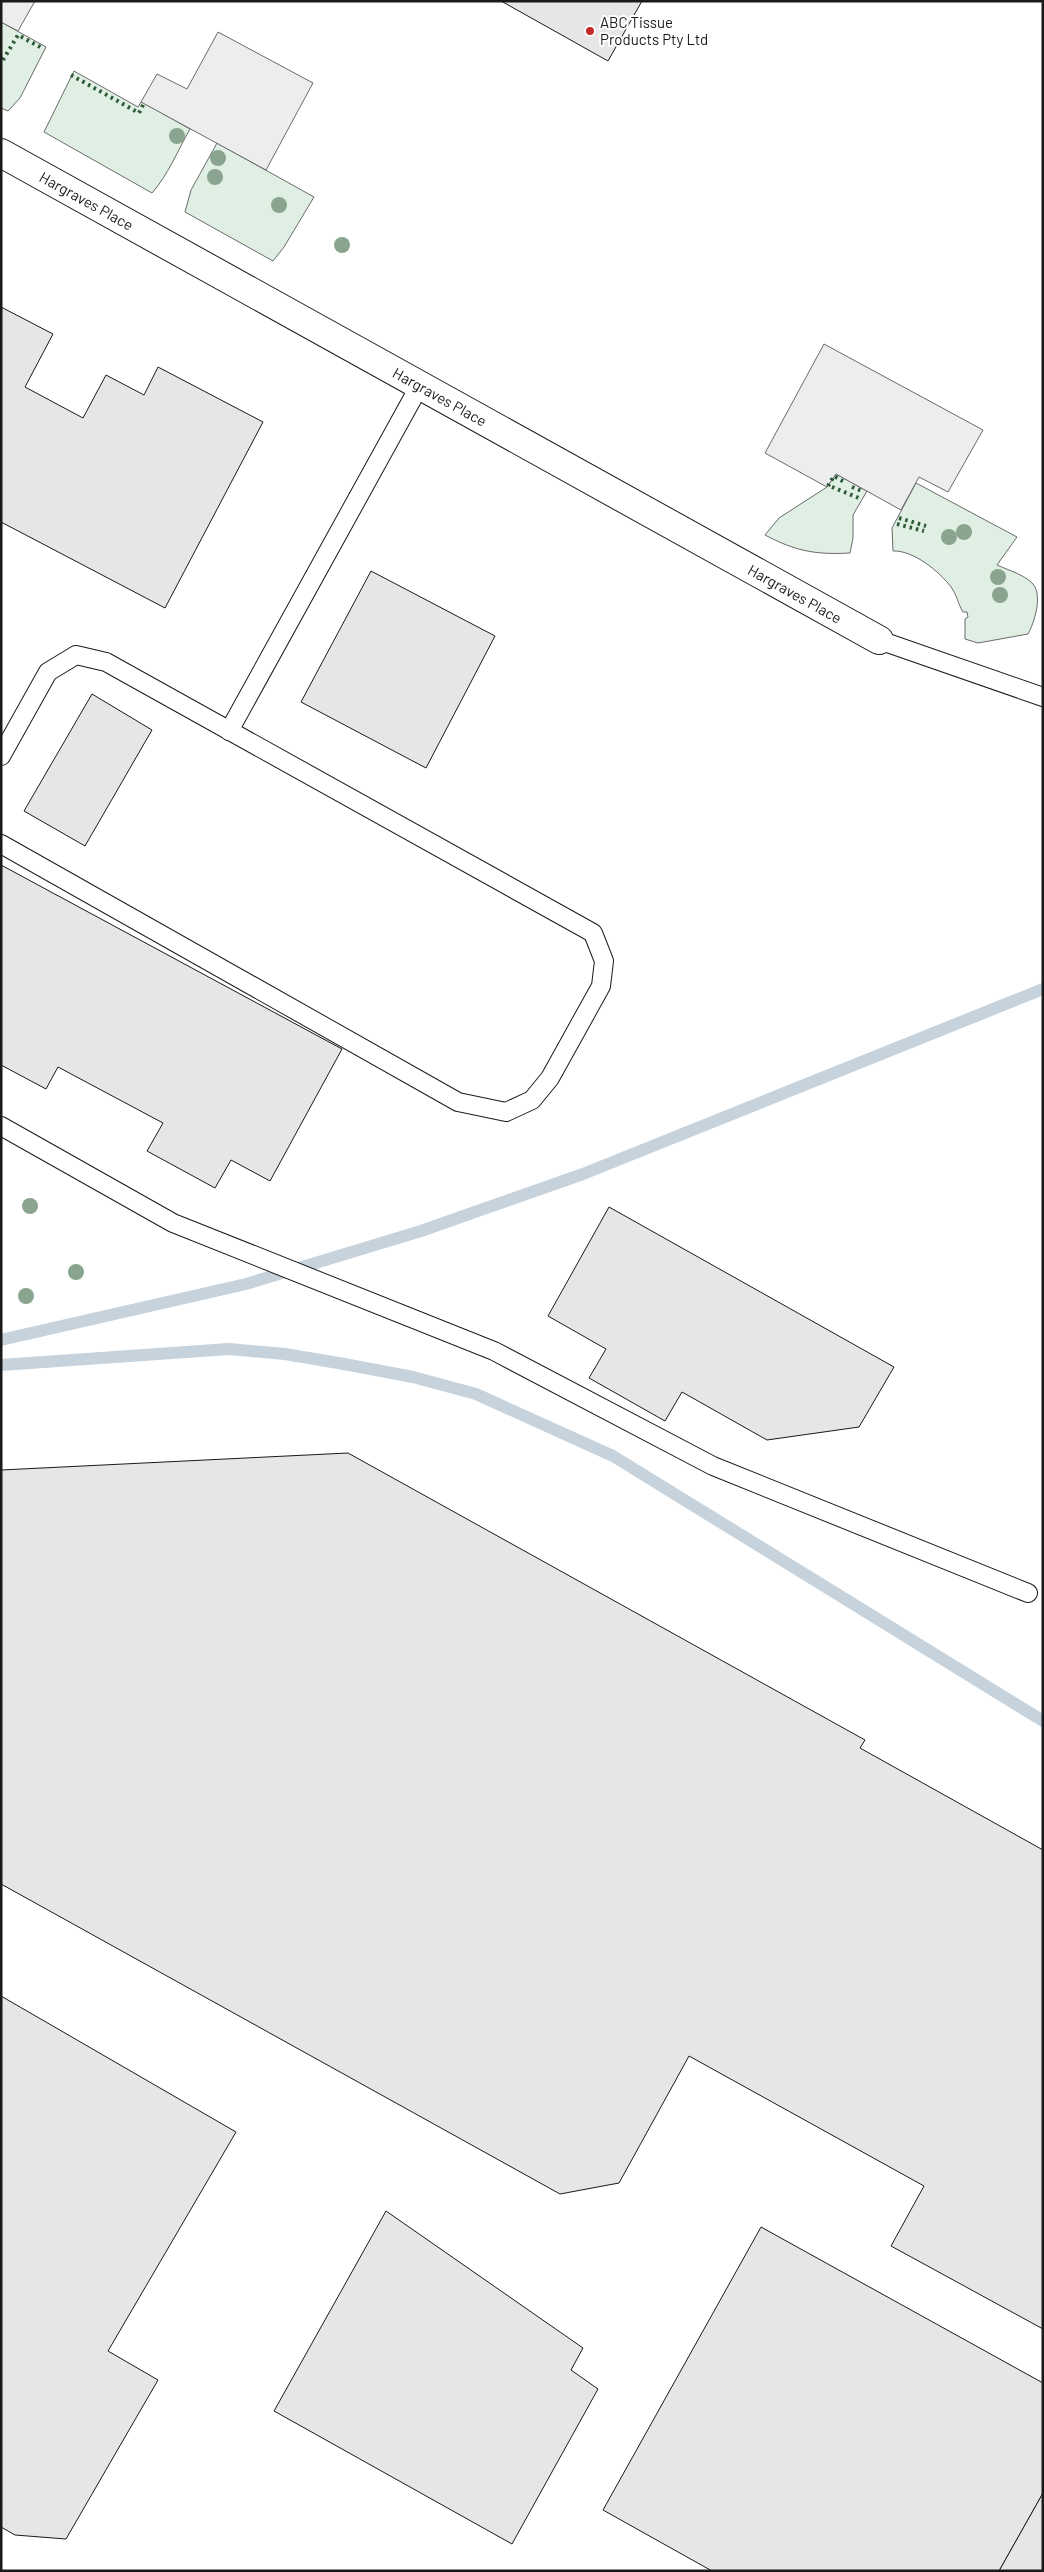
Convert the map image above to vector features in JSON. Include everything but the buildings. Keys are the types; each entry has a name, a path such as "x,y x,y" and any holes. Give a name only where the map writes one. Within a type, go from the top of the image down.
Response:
{"street":[{"name":"Hargraves Place","path":"1,153 879,640"}],"lane":[{"path":"229,731 420,385"},
{"path":"879,640 1043,697"},
{"path":"1,756 48,672 76,655 106,662 593,933 604,961 601,986 550,1078 532,1100 506,1112 458,1102 1,844"},
{"path":"1,1126 173,1223 494,1351 713,1466 1028,1593"}],"green space":[{"path":"1,22 46,47 20,98 8,111 1,108"},
{"path":"74,71 138,107 141,102 144,103 190,129 168,170 152,193 44,132"},
{"path":"217,143 314,197 284,247 273,261 185,212 191,190"},
{"path":"836,474 867,491 853,515 853,538 850,553 806,551 786,545 765,535 779,518 827,487"},
{"path":"916,483 1017,537 997,565 1026,578 1036,589 1036,609 1028,634 978,643 965,639 967,612 963,612 951,587 933,568 917,558 909,554 893,551 892,528"}],"shaded area":[{"path":"1,1 35,1 18,31 1,22"},
{"path":"218,32 313,83 266,170 141,102 157,74 187,89"},
{"path":"824,344 983,430 948,492 919,477 901,510 836,474 827,487 765,453"}],"waterway":[{"path":"1,1340 246,1284 421,1231 583,1174 1043,989"},
{"path":"1,1365 229,1349 285,1354 344,1364 413,1377 476,1394 613,1456 1043,1721"}],"hedge":[{"path":"3,60 18,35 42,48"},
{"path":"71,75 139,113 144,103"},
{"path":"828,486 834,476 846,483"},
{"path":"832,487 859,498"},
{"path":"852,487 864,492"},
{"path":"899,518 926,526"},
{"path":"897,524 924,531"}],"place":[{"name":"ABC Tissue Products Pty Ltd","path":"590,31"}]}
